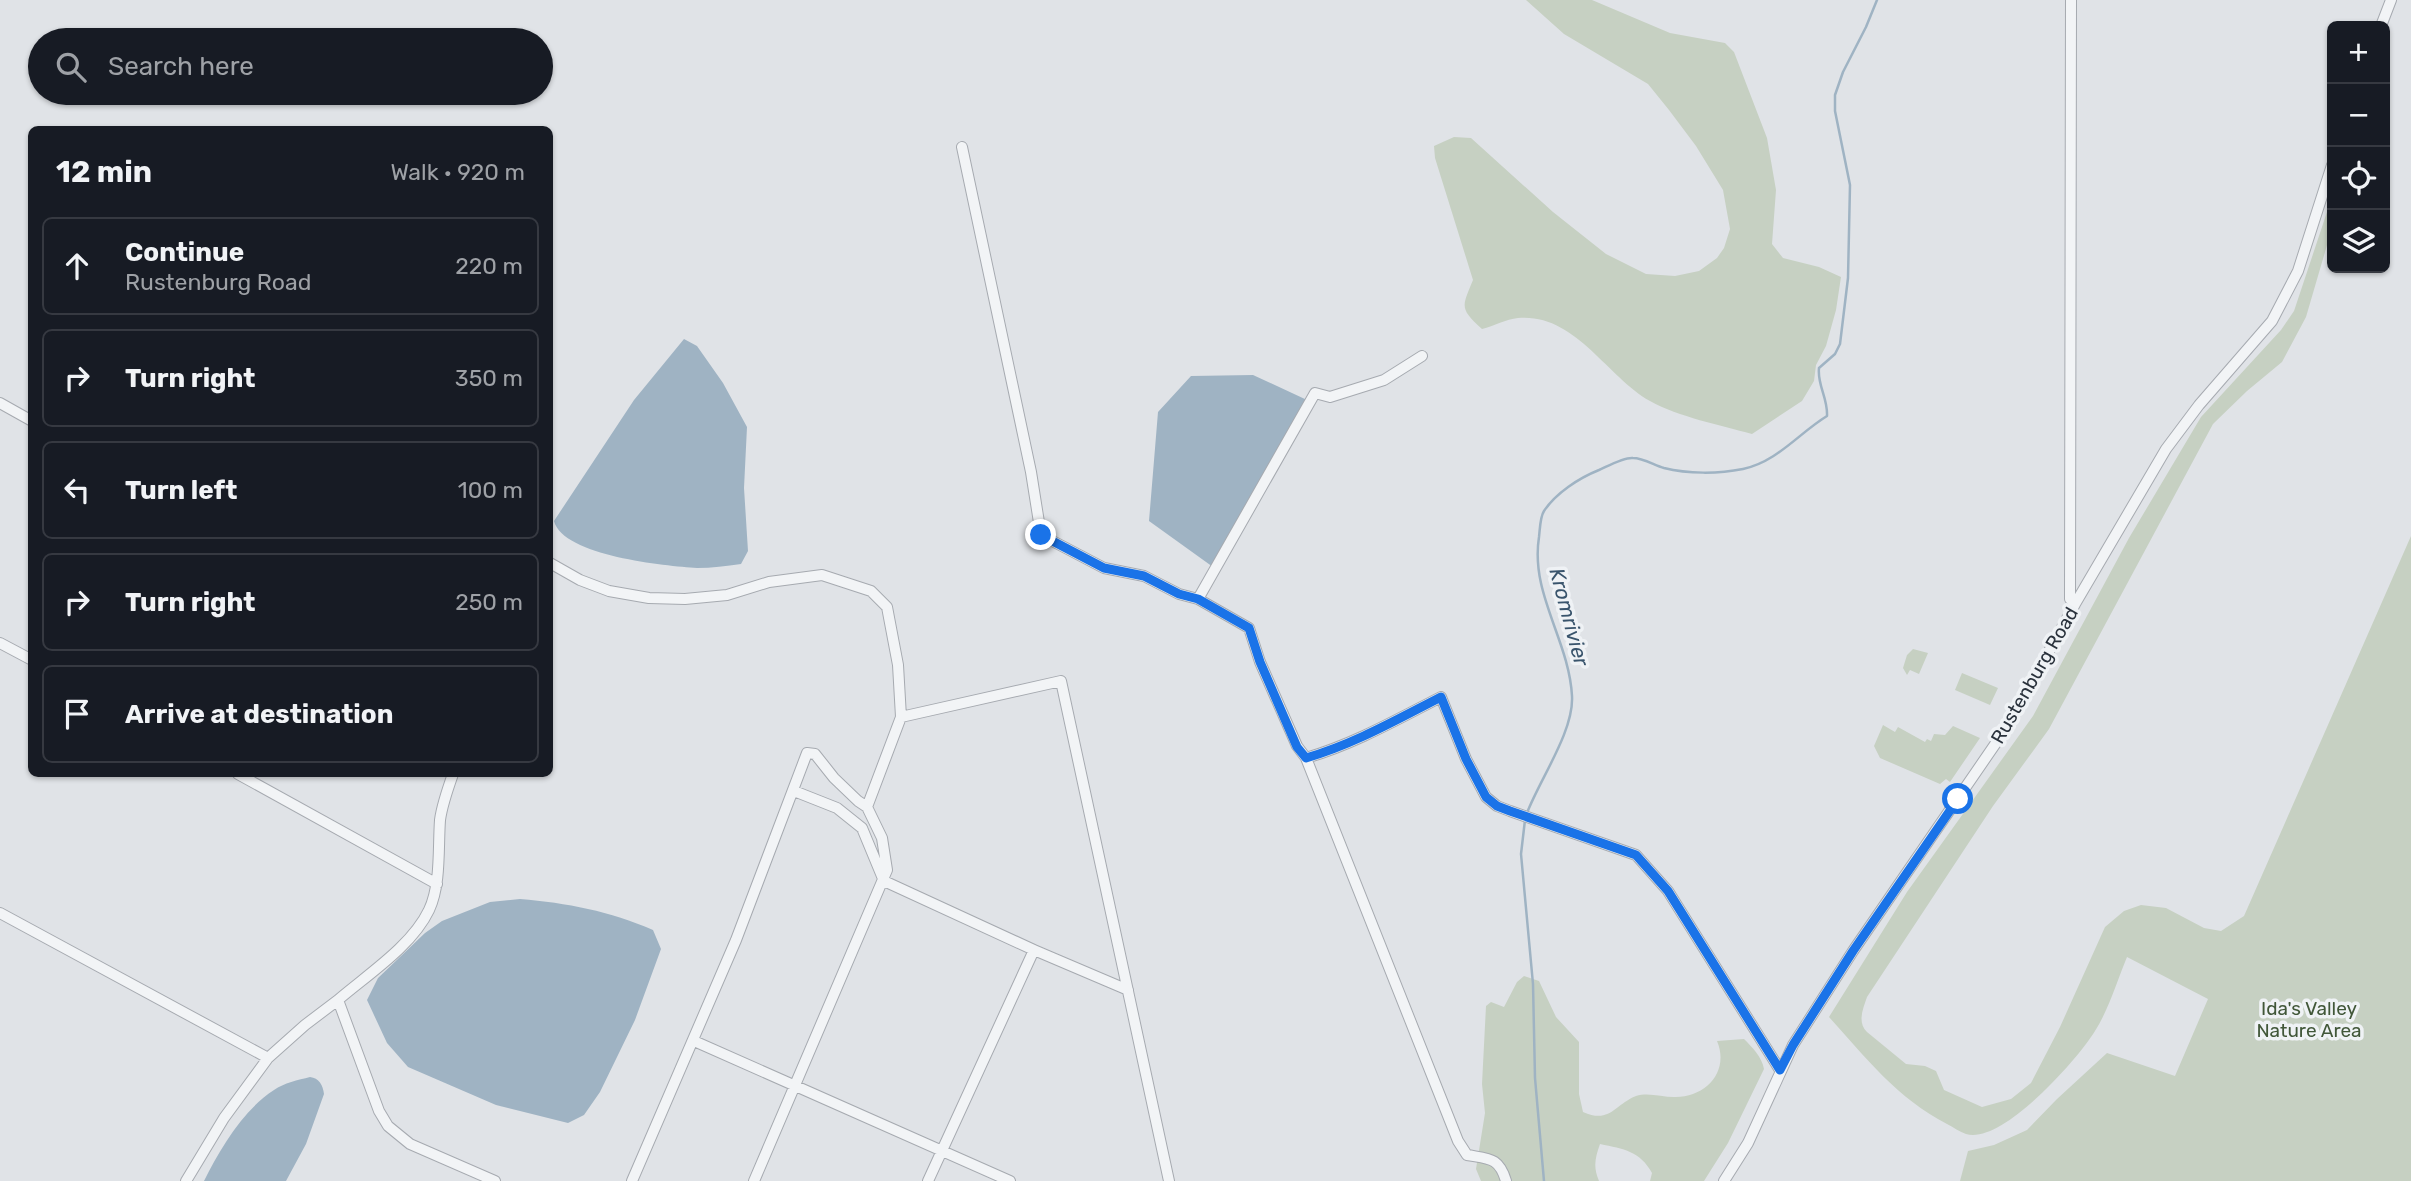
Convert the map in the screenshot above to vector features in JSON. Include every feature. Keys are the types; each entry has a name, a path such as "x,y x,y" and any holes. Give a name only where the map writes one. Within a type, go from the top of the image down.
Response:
{"street":[{"path":"2071,0 2069,464 2070,599 2075,604"},
{"path":"2383,21 2391,0"},
{"path":"962,147 1031,472 1041,535 1104,568 1144,576 1179,594 1198,599 1249,628 1260,662 1297,747 1306,758 1458,1141 1467,1155 1494,1160 1502,1167 1506,1181"},
{"name":"Rustenburg Road","path":"1724,1181 1748,1143 1793,1045 1853,951 2009,724 2075,604 2166,449 2199,405 2277,313 2298,271 2327,181"},
{"path":"1198,599 1315,393 1330,397 1384,380 1422,356"},
{"path":"0,403 28,419"},
{"path":"553,566 609,591 649,598 685,599 727,595 769,582 822,575 872,591 887,607 898,665 901,718 867,807"},
{"path":"0,643 28,658"},
{"path":"901,718 1061,681 1169,1181"},
{"path":"1306,758 1376,732 1441,697 1466,759 1486,797 1497,806 1636,855 1668,891 1780,1070"},
{"path":"632,1181 694,1041 807,753 815,754 834,778 858,802 867,807 878,828 886,855 887,870 754,1181"},
{"path":"243,777 436,884"},
{"path":"186,1181 224,1118 268,1058 397,951 431,907 436,884 440,818 452,777"},
{"path":"794,791 837,808 862,828 884,881 1128,990"},
{"path":"0,913 268,1058"},
{"path":"928,1181 1034,950"},
{"path":"338,1000 387,1126 410,1144 495,1181"},
{"path":"694,1041 1010,1181"}],"green space":[{"path":"1526,0 1592,0 1670,33 1725,43 1734,52 1767,138 1776,190 1772,244 1783,258 1819,267 1841,277 1836,310 1826,346 1816,365 1814,381 1802,401 1752,434 1687,416 1650,401 1573,335 1556,325 1538,319 1518,318 1482,329 1466,311 1465,302 1473,280 1435,158 1434,146 1454,137 1471,138 1553,212 1606,254 1646,274 1675,276 1699,271 1717,258 1724,248 1730,229 1723,190 1696,146 1648,84 1564,34"},
{"name":"Ida's Valley Nature Area","path":"2327,212 2327,245 2306,317 2282,362 2213,424 2049,729 1993,806 1867,997 1862,1024 1867,1032 1906,1064 1925,1066 1936,1071 1944,1090 1982,1107 2011,1099 2031,1083 2060,1027 2105,927 2124,911 2141,905 2166,908 2204,928 2221,931 2244,916 2411,536 2411,1181 1960,1181 1968,1151 1994,1145 2027,1130 2107,1053 2175,1076 2208,999 2127,957 2100,1022 2073,1060 2018,1114 1981,1134 1966,1134 1913,1102 1869,1062 1829,1017 1907,892 2033,716 2129,538 2201,417 2281,330 2294,311"},
{"path":"1913,649 1928,653 1919,674 1910,670 1907,675 1903,668 1907,655"},
{"path":"1962,673 1998,688 1990,705 1955,690"},
{"path":"1883,725 1895,732 1898,727 1925,742 1927,739 1931,741 1934,734 1945,735 1953,726 1980,738 1950,782 1946,779 1940,784 1880,758 1874,746"},
{"path":"1524,976 1539,981 1556,1017 1579,1042 1579,1094 1583,1112 1592,1115 1606,1115 1636,1096 1685,1096 1705,1088 1717,1073 1720,1063 1717,1041 1744,1039 1753,1049 1764,1069 1728,1143 1704,1181 1650,1181 1652,1173 1637,1155 1600,1144 1595,1162 1599,1181 1481,1181 1476,1169 1485,1113 1482,1084 1486,1006 1491,1002 1504,1007 1517,982"}],"water":[{"path":"684,339 697,346 723,383 747,427 744,488 748,551 741,564 697,568 617,557 576,543 561,533 554,521 634,400"},
{"path":"1253,375 1307,400 1213,567 1149,521 1158,412 1191,376"},
{"path":"520,899 588,909 637,923 653,930 661,949 635,1020 600,1092 584,1115 568,1123 496,1105 408,1067 387,1043 367,1000 378,978 425,933 442,921 490,902"},
{"path":"310,1077 320,1082 324,1094 306,1144 286,1181 204,1181 225,1143 252,1108 278,1088"}],"waterway":[{"name":"Kromrivier","path":"1527,813 1568,724 1572,696 1564,656 1540,578 1538,558 1541,520 1549,504 1561,492 1584,477 1629,458 1641,459 1673,470 1693,472 1743,469 1777,454 1827,416 1819,368 1835,354 1840,344 1848,278 1850,185 1835,111 1835,95 1877,0"},
{"name":"Kromrivier","path":"1525,820 1521,854 1533,984 1535,1078 1544,1181"}],"route":[{"path":"1041,535 1104,568 1144,576 1179,594 1198,599 1249,628 1260,662 1297,747 1306,758 1376,732 1441,697 1466,759 1486,797 1497,806 1636,855 1668,891 1780,1070 1853,951 1958,799"}]}
